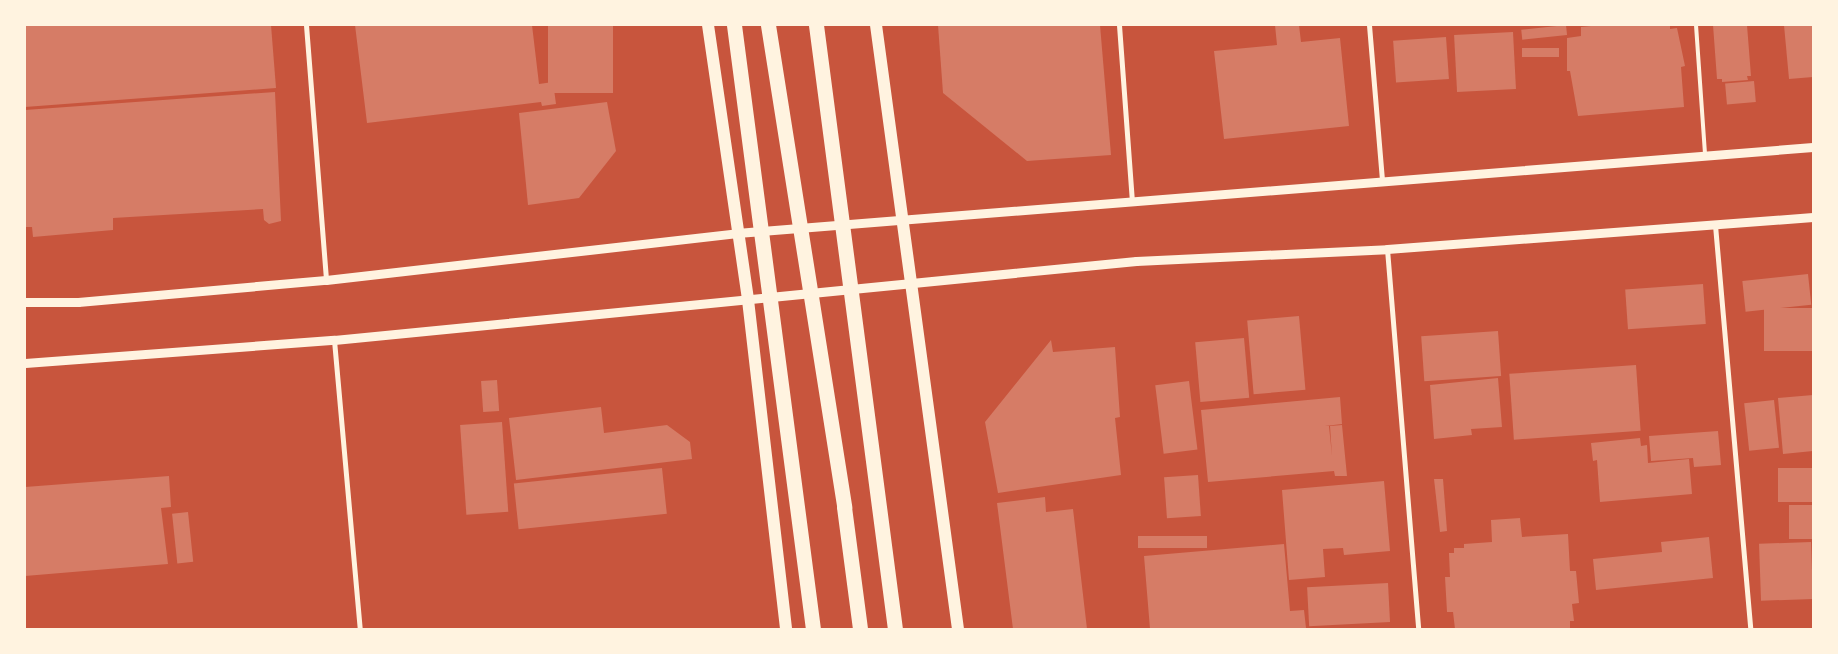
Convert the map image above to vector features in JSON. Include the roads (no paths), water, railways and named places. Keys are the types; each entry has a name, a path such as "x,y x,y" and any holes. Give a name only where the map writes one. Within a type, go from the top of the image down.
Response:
{"highway":[{"path":"734,25 813,629"},
{"path":"768,25 841,487 860,629"},
{"path":"816,25 895,629"}],"main road":[{"path":"708,25 748,300 786,629"},
{"path":"876,25 904,219 958,629"}],"street":[{"path":"306,25 326,280"},
{"path":"1119,25 1132,201"},
{"path":"1369,25 1382,181"},
{"path":"25,302 78,302 326,280 737,233 1813,147"},
{"path":"25,363 334,340 912,285 1136,261 1387,249 1813,217"},
{"path":"1715,225 1750,629"},
{"path":"1387,249 1418,629"},
{"path":"334,340 360,629"}],"lane":[{"path":"1696,25 1706,156"}]}
